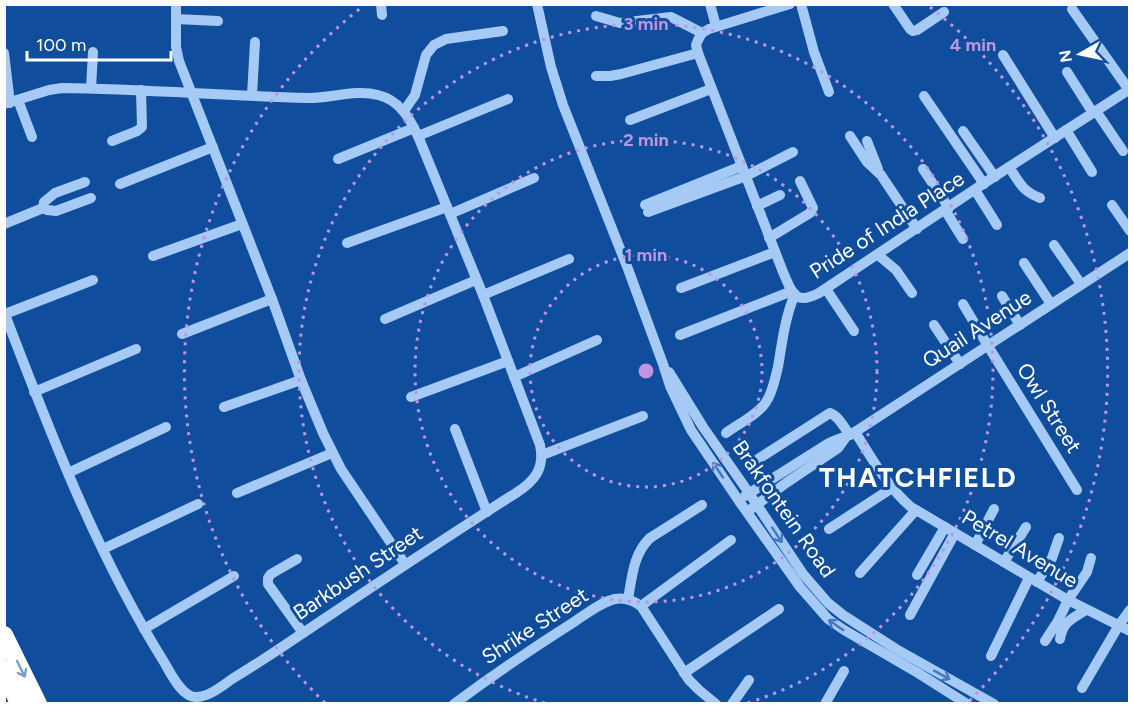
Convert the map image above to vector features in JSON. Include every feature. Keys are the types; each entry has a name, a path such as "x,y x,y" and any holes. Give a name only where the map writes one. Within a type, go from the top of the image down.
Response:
{"highway":[{"path":"4,635 38,704"},
{"path":"4,669 19,704"}],"street":[{"path":"176,4 176,53 272,299 301,380 332,453 405,564"},
{"path":"709,29 710,4"},
{"path":"801,4 814,52 829,92"},
{"path":"893,4 913,31 944,12"},
{"path":"596,76 621,74 697,52 698,40 709,29 751,10 787,5"},
{"name":"Brakfontein Road","path":"538,7 563,105 628,269 670,386 700,444 800,587 828,619 967,704"},
{"path":"1072,9 1129,89"},
{"path":"638,14 674,11 709,29"},
{"path":"596,16 620,23 671,17 709,29"},
{"path":"176,19 218,21"},
{"path":"401,108 415,95 426,55 434,45 446,39 503,31"},
{"path":"252,95 255,42"},
{"path":"91,88 93,52"},
{"name":"Pride of India Place","path":"697,52 769,238 793,293 800,299 807,299 826,289 1129,89"},
{"path":"4,53 11,102 33,137"},
{"path":"1003,55 1055,138"},
{"path":"1067,72 1123,151"},
{"path":"11,102 55,88 313,98 370,93 384,97 401,108 416,132 477,279 542,455 643,416"},
{"path":"112,141 142,127 141,90"},
{"path":"630,120 711,90"},
{"path":"924,96 986,183"},
{"path":"338,159 508,99"},
{"path":"942,111 986,183"},
{"path":"1096,111 1121,139"},
{"path":"963,130 986,183 997,225"},
{"path":"1066,130 1092,172"},
{"path":"850,136 867,162 880,175 916,229"},
{"path":"867,141 880,175"},
{"path":"120,184 213,147"},
{"path":"646,209 793,152"},
{"path":"1009,167 1028,193 1040,198"},
{"path":"923,169 963,238"},
{"path":"346,243 448,210 534,178"},
{"path":"769,238 810,213 813,208 800,181"},
{"path":"43,208 44,202 55,193 85,182"},
{"path":"757,206 780,195"},
{"path":"4,224 43,208 56,211 91,198"},
{"path":"1112,205 1130,231"},
{"path":"153,256 242,224"},
{"path":"1054,245 1082,284"},
{"path":"681,288 775,252"},
{"name":"Quail Avenue","path":"746,512 829,443 850,435 1130,253"},
{"path":"878,255 896,270 912,293"},
{"path":"483,295 569,259"},
{"path":"1024,263 1051,304"},
{"path":"385,319 477,279"},
{"path":"93,280 5,313 34,392 103,549 144,629 234,576"},
{"path":"826,289 854,331"},
{"path":"680,335 793,293"},
{"path":"726,433 760,409 771,393 793,293"},
{"path":"1002,296 1020,325"},
{"path":"182,334 272,299"},
{"name":"Owl Street","path":"963,304 1077,490"},
{"path":"934,325 960,364"},
{"path":"514,377 597,340"},
{"path":"34,392 136,349"},
{"path":"411,397 508,361"},
{"name":"Brakfontein Road","path":"663,364 803,574 828,603 896,649 989,702"},
{"path":"224,407 301,380"},
{"name":"Petrel Avenue","path":"755,462 830,413 833,414 892,488 916,510 1068,600 1130,631"},
{"path":"68,473 166,427"},
{"path":"455,429 487,512"},
{"path":"237,494 332,453"},
{"name":"Barkbush Street","path":"144,629 185,693 195,697 206,695 259,663 405,564 532,482 542,455"},
{"name":"Quail Avenue","path":"739,501 806,464"},
{"path":"829,529 892,488"},
{"path":"103,549 198,504"},
{"path":"702,505 644,544 636,559 628,599 641,606 684,673 716,704"},
{"path":"975,545 994,509"},
{"path":"860,573 916,510"},
{"path":"1004,562 1026,527"},
{"path":"917,575 950,530"},
{"path":"913,597 950,530"},
{"path":"910,615 950,530"},
{"path":"991,656 1033,580 1052,558 1059,538"},
{"path":"641,606 731,540"},
{"path":"1045,642 1068,600 1087,572 1091,558"},
{"path":"297,559 271,574 268,584 303,633"},
{"name":"Shrike Street","path":"454,704 468,699 525,652 598,607 616,599 628,599"},
{"path":"684,673 779,609"},
{"path":"1060,639 1064,625 1086,610"},
{"path":"1082,688 1119,624 1130,610"},
{"path":"825,704 844,671"},
{"path":"732,704 749,680"}],"district":[{"name":"THATCHFIELD","path":"918,478"}]}
